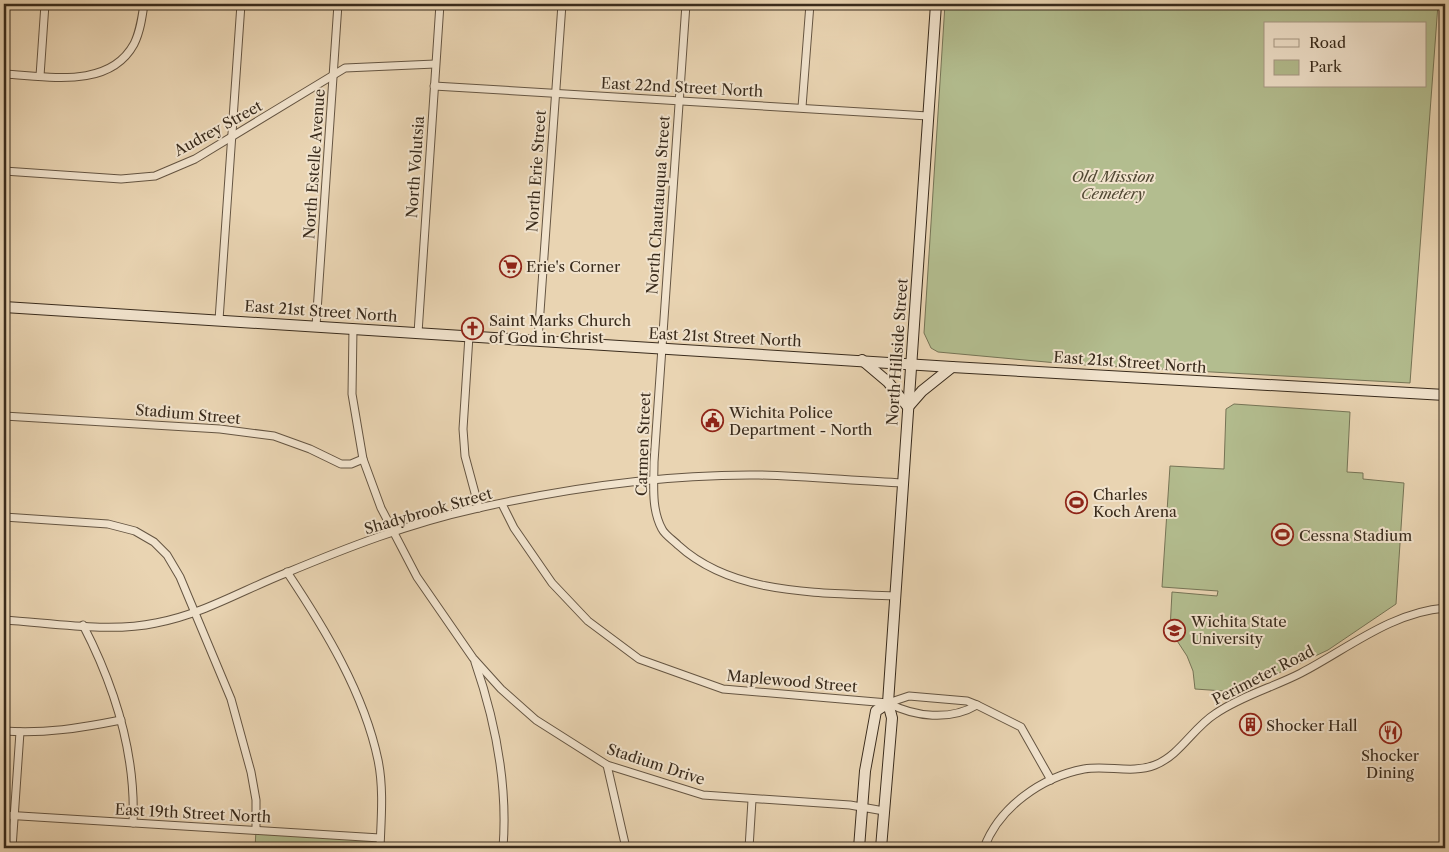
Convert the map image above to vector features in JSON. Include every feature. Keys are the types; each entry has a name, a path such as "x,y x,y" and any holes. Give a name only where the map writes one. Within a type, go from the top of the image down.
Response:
{"main road":[{"name":"North Hillside Street","path":"881,848 892,718 888,702 936,4"},
{"name":"East 21st Street North","path":"4,307 952,367 1445,395"},
{"path":"861,360 888,382 908,407 922,391 952,367"},
{"path":"859,848 865,771 876,711 888,702"}],"street":[{"path":"40,76 45,4"},
{"path":"4,74 67,78 97,74 118,63 133,45 140,28 144,4"},
{"path":"219,320 241,4"},
{"name":"North Estelle Avenue","path":"316,326 338,4"},
{"name":"North Volutsia","path":"418,332 440,4"},
{"name":"North Erie Street","path":"538,340 562,4"},
{"name":"North Chautauqua Street","path":"660,348 686,4"},
{"path":"802,108 810,4"},
{"name":"Audrey Street","path":"4,171 140,179 155,176 195,159 345,68 435,64"},
{"name":"East 22nd Street North","path":"434,86 928,116"},
{"path":"353,328 352,394 363,459"},
{"path":"470,336 463,429 465,456 478,508"},
{"name":"Carmen Street","path":"660,348 654,507 662,530 685,552 720,572 765,586 895,596"},
{"name":"Stadium Street","path":"4,416 220,429 274,436 310,449 341,464 363,459"},
{"name":"Stadium Drive","path":"363,459 381,508 417,577 473,658 501,689 536,720 607,765 703,795 862,807 884,811"},
{"name":"Shadybrook Street","path":"4,620 112,627 154,624 196,611 287,572 394,532 478,508 579,489 654,481 760,475 903,483"},
{"name":"Maplewood Street","path":"502,504 514,528 552,583 588,621 639,659 723,690 807,698 888,702"},
{"path":"4,517 108,524 135,531 154,542 167,555 196,611 231,699 244,741 256,800 256,830"},
{"path":"287,572 332,644 363,710 378,761 381,792 380,848"},
{"name":"Perimeter Road","path":"984,848 997,824 1028,791 1050,780 1084,769 1132,770 1154,765 1171,756 1216,713 1301,673 1406,615 1445,608"},
{"path":"83,625 103,664 121,720 130,758 134,796 133,823"},
{"path":"473,658 489,703 499,750 504,798 503,848"},
{"path":"888,702 909,696 967,701 977,705 1021,727 1050,780"},
{"path":"888,702 905,712 944,715 964,713 977,705"},
{"path":"4,731 79,729 121,720"},
{"path":"12,848 20,732"},
{"path":"607,765 626,848"},
{"path":"749,848 752,800"},
{"name":"East 19th Street North","path":"4,815 380,838"}],"green space":[{"name":"Old Mission Cemetery","path":"945,4 1438,4 1410,383 1068,364 938,352 931,348 924,333"},
{"name":"Cessna Stadium","path":"1234,404 1350,412 1347,472 1363,473 1363,479 1404,483 1396,604 1328,650 1238,692 1195,689 1193,671 1187,656 1170,630 1172,592 1217,596 1218,591 1162,587 1170,466 1224,469 1226,409"},
{"path":"256,830 380,838 379,848 255,848"}],"place":[{"name":"Erie's Corner","path":"510,266"},
{"name":"Saint Marks Church of God in Christ","path":"473,329"},
{"name":"Wichita Police Department - North","path":"713,421"},
{"name":"Charles Koch Arena","path":"1077,503"},
{"name":"Cessna Stadium","path":"1283,535"},
{"name":"Wichita State University","path":"1175,630"},
{"name":"Shocker Hall","path":"1250,725"},
{"name":"Shocker Dining","path":"1390,732"}]}
